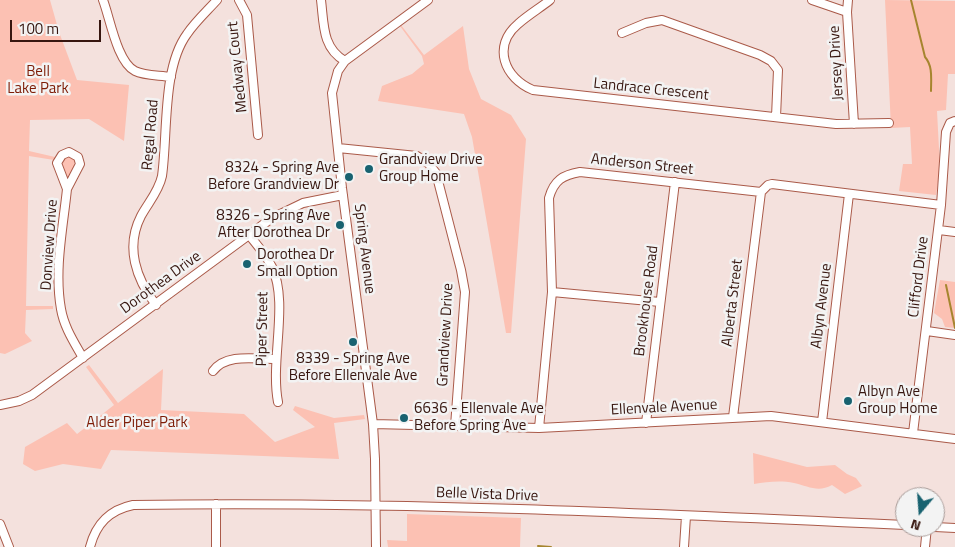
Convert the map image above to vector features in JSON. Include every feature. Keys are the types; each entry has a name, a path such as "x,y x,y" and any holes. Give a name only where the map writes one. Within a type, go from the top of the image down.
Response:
{"street":[{"path":"112,0 103,1 125,62 135,71 171,77"},
{"name":"Regal Road","path":"156,305 147,294 137,272 134,243 140,218 160,184 171,77 180,46 187,34 217,0"},
{"name":"Medway Court","path":"239,0 247,15 258,134"},
{"path":"322,0 329,48 345,61"},
{"name":"Spring Avenue","path":"376,547 373,424 343,195 332,93 338,71 345,61 428,0"},
{"name":"Landrace Crescent","path":"550,0 517,24 505,46 504,56 509,72 525,87 542,92 836,124 889,123"},
{"path":"812,0 847,12"},
{"name":"Jersey Drive","path":"848,0 847,12 854,124"},
{"path":"622,33 646,23 662,20 760,55 771,61 778,70 776,117"},
{"name":"Clifford Drive","path":"913,433 939,230 946,132 952,122"},
{"name":"Grandview Drive","path":"338,148 417,156 428,163 436,173 461,270 464,292 455,426"},
{"name":"Anderson Street","path":"539,428 552,292 548,206 551,190 563,176 580,172 761,192 768,185 772,184 941,205"},
{"name":"Brookhouse Road","path":"646,423 675,182"},
{"name":"Donview Drive","path":"67,190 59,272 59,292 65,323 83,358"},
{"name":"Alberta Street","path":"733,417 761,192"},
{"name":"Albyn Avenue","path":"822,422 849,194"},
{"name":"Dorothea Drive","path":"0,405 19,402 32,395 272,218 290,208 315,199 343,195"},
{"path":"939,230 955,232"},
{"name":"Piper Street","path":"249,235 267,258 278,287 275,359 278,402"},
{"path":"552,292 660,302"},
{"path":"927,331 955,335"},
{"path":"213,372 222,362 227,360 275,359"},
{"name":"Ellenvale Avenue","path":"373,424 539,428 770,416 955,439"},
{"path":"216,504 216,547"},
{"name":"Belle Vista Drive","path":"90,547 97,527 110,514 122,507 133,505 375,504 895,525"},
{"path":"684,547 686,516"},
{"path":"0,524 9,547"}],"green space":[{"name":"Bell Lake Park","path":"0,0 50,0 59,32 77,80 129,85 124,141 89,119 30,120 29,151 55,157 54,160 29,156 26,306 53,306 53,309 26,310 25,333 32,341 5,354 0,353"},
{"path":"885,0 955,1 955,74 948,74 946,110 937,111 940,168 936,195 899,191 903,164 912,164 910,127 891,128"},
{"path":"401,25 424,55 463,26 469,69 481,99 511,115 526,139 511,333 506,333 472,137 464,114 378,101 382,86 412,74 424,64 422,56"},
{"path":"65,156 71,156 75,160 73,171 67,182 62,166"},
{"path":"940,280 955,282 955,328 945,327 942,319 934,313"},
{"name":"Alder Piper Park","path":"89,365 118,403 163,369 161,410 244,414 275,442 315,427 293,410 295,406 334,418 364,415 365,419 334,423 339,459 111,450 101,469 63,464 35,471 23,464 25,447 67,423 77,434 114,405 86,367"},
{"path":"753,453 807,467 835,465 856,478 862,486 845,494 832,485 818,489 784,482 754,484"},
{"path":"407,514 521,518 520,547 388,547 387,540 407,541"}],"waterway":[{"path":"911,0 925,57 930,69 931,91"},
{"path":"946,285 955,328"},
{"path":"538,546 551,547"}],"place":[{"name":"Grandview Drive Group Home","path":"369,169"},
{"name":"8324 - Spring Ave Before Grandview Dr","path":"349,177"},
{"name":"8326 - Spring Ave After Dorothea Dr","path":"340,225"},
{"name":"Dorothea Dr Small Option","path":"247,264"},
{"name":"8339 - Spring Ave Before Ellenvale Ave","path":"353,342"},
{"name":"Albyn Ave Group Home","path":"848,401"},
{"name":"6636 - Ellenvale Ave Before Spring Ave","path":"404,418"}]}
